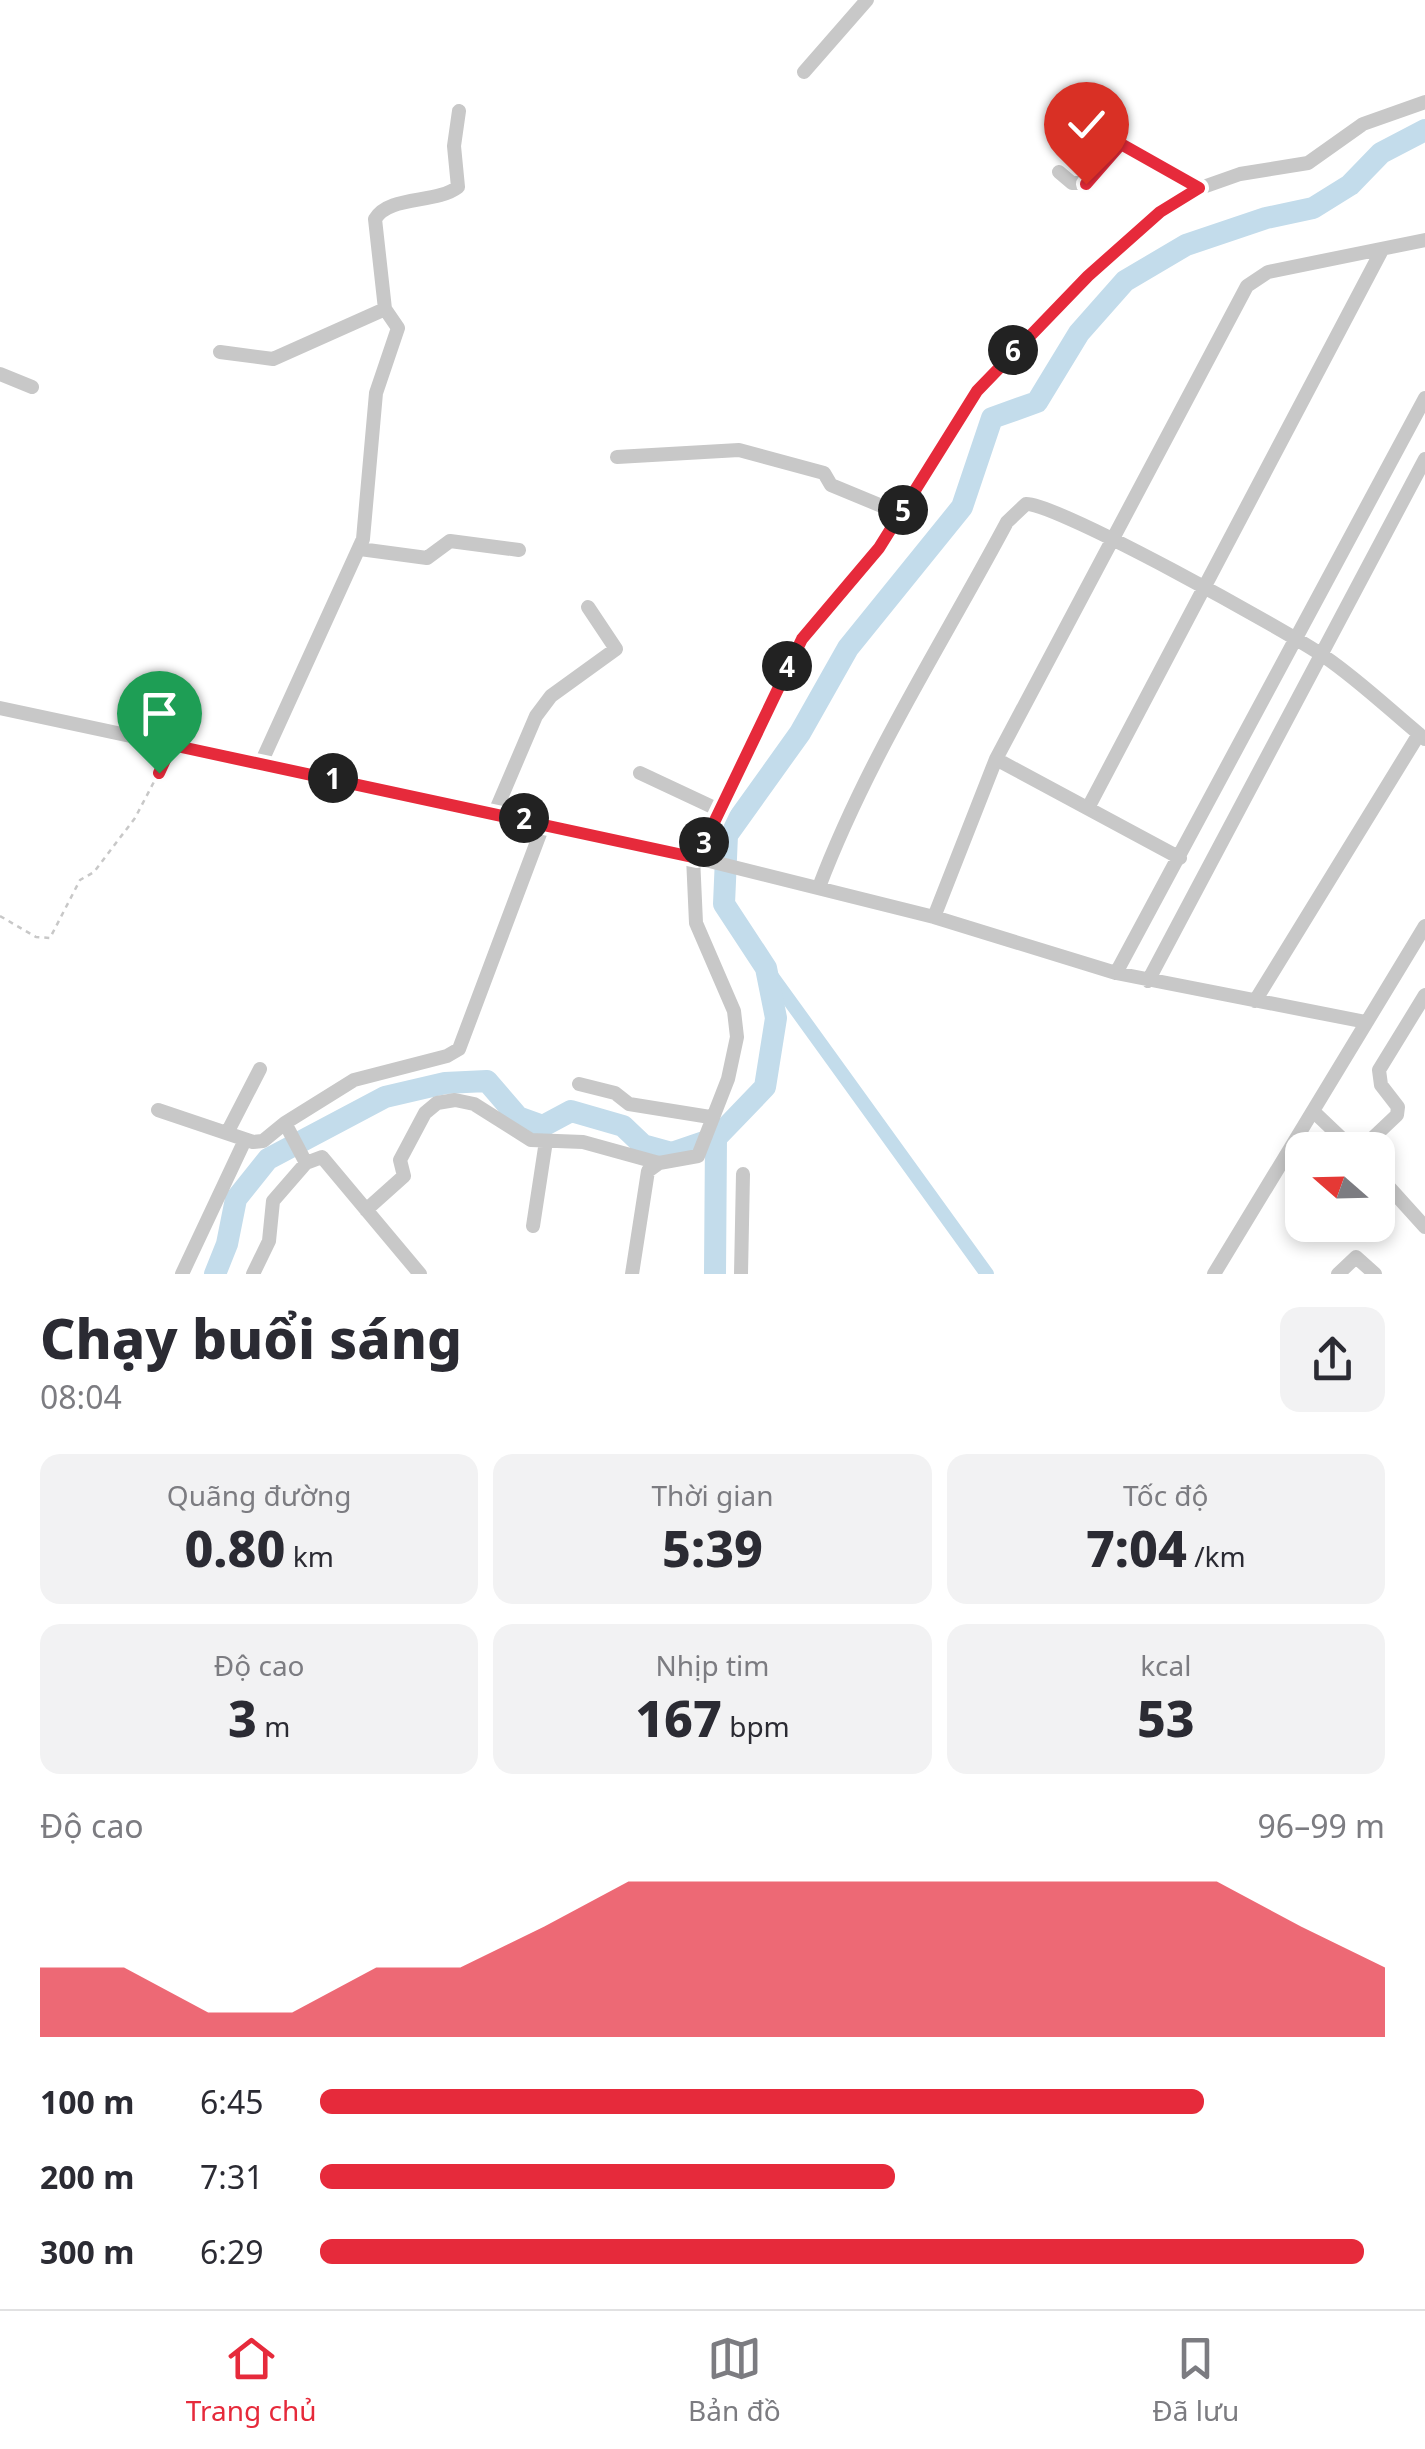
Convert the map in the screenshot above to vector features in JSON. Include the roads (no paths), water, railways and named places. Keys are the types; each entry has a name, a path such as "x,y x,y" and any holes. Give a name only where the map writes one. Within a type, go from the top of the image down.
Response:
{"street":[{"path":"804,72 866,0"},
{"path":"632,1274 646,1178 652,1166 659,1163 698,1156 728,1079 737,1037 734,1011 696,923 697,858 802,639 863,568 901,514 961,413 1010,352 1126,241 1199,188 1240,174 1308,163 1363,124 1401,106 1425,102"},
{"path":"261,763 295,680 360,549 368,509 376,393 398,328 385,309 376,215 382,209 443,196 458,187 454,146 459,111"},
{"path":"1095,132 1199,188"},
{"path":"1059,172 1072,183 1086,184 1121,144"},
{"path":"934,918 996,759 1253,280 1268,272 1425,240"},
{"path":"1088,808 1382,250"},
{"path":"220,352 273,359 385,309"},
{"path":"0,374 32,387"},
{"path":"1116,973 1425,398"},
{"path":"617,456 738,450 824,473 831,484 901,514"},
{"path":"1148,980 1424,462"},
{"path":"818,887 867,772 1012,514 1019,507 1035,504 1114,540 1324,656 1422,736 1255,1001"},
{"path":"360,549 426,558 450,542 518,550"},
{"path":"495,812 536,716 551,696 616,650 588,607"},
{"path":"0,708 742,868 934,918 1116,973 1366,1022"},
{"path":"996,759 1180,858"},
{"path":"640,773 720,810"},
{"path":"158,1110 245,1140 264,1140 354,1080 448,1056 459,1049 544,823"},
{"path":"1214,1274 1425,926"},
{"path":"1376,1132 1396,1114 1398,1106 1381,1085 1379,1070 1425,995"},
{"path":"227,1133 260,1069"},
{"path":"579,1084 614,1093 629,1104 708,1125"},
{"path":"366,1210 404,1176 400,1160 420,1121 438,1103 474,1104 519,1136 584,1142 659,1163"},
{"path":"1314,1112 1337,1132"},
{"path":"286,1126 303,1157"},
{"path":"182,1274 245,1140"},
{"path":"533,1226 546,1141"},
{"path":"303,1157 322,1157 420,1274"},
{"path":"253,1274 270,1241 273,1201 303,1157"},
{"path":"741,1274 743,1174"},
{"path":"1395,1193 1425,1226"},
{"path":"1338,1274 1356,1257 1375,1274"}],"waterway":[{"path":"215,1274 227,1244 236,1199 268,1159 385,1097 445,1083 487,1081 518,1117 543,1126 571,1111 623,1126 643,1145 672,1153 716,1138 765,1087 776,1018 766,968 724,904 727,835 800,733 848,648 962,507 992,418 1037,402 1079,333 1125,281 1186,245 1266,218 1313,208 1350,185 1381,153 1425,130"},
{"path":"766,968 987,1274"},
{"path":"715,1274 716,1138"}]}
